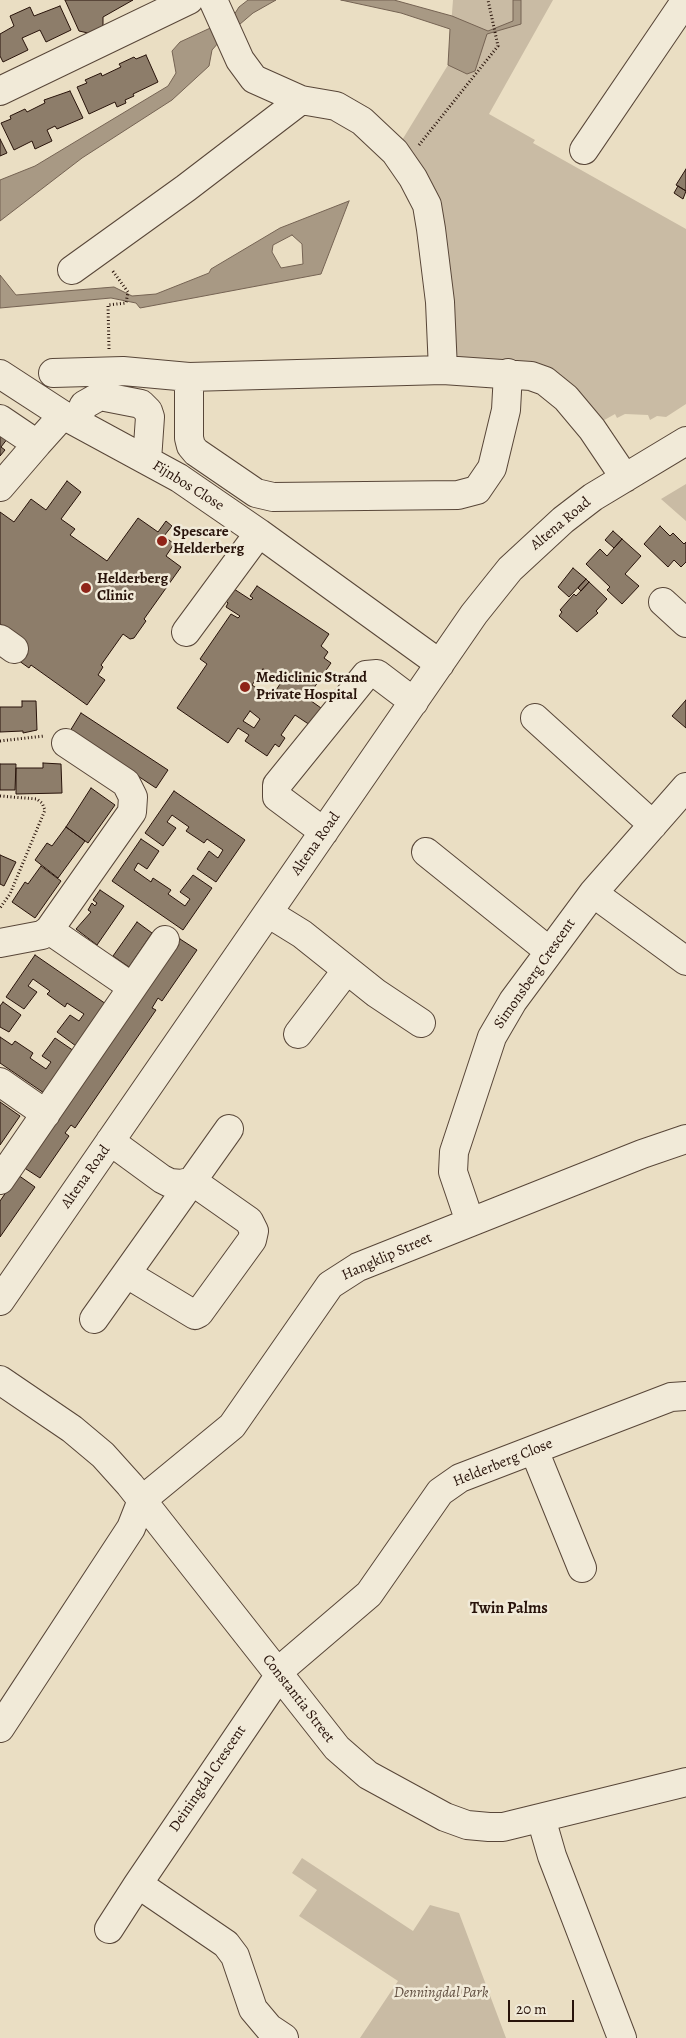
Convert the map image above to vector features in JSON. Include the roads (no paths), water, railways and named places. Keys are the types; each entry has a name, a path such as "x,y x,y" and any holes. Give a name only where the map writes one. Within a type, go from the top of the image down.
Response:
{"street":[{"path":"0,91 189,0"},
{"path":"584,150 686,0"},
{"path":"221,20 246,71 254,79 301,100 336,106 362,121 377,132 418,186 427,205 440,302 443,370"},
{"path":"72,270 186,188 301,100"},
{"path":"53,373 109,372 188,377 443,370 508,372 531,376 545,381 566,398 592,430 625,478"},
{"path":"188,377 189,438 191,446 196,452 256,493 273,497 458,495 476,490 492,468 506,410 508,372"},
{"name":"Fijnbos Close","path":"0,374 70,419 179,478 259,533 440,664"},
{"path":"0,487 37,444 70,419 84,405 100,396 142,404 148,411 150,417 147,460"},
{"path":"0,419 37,444"},
{"name":"Altena Road","path":"0,1301 474,614 527,553 584,504 686,440"},
{"path":"186,632 259,533"},
{"path":"663,602 686,623"},
{"path":"324,832 277,797 277,785 366,675 377,674 414,702"},
{"path":"535,718 653,824"},
{"path":"0,943 42,935 49,930 132,812 134,802 132,792 126,783 66,744"},
{"name":"Simonsberg Crescent","path":"470,1222 453,1172 454,1152 492,1037 513,1001 593,893 686,787"},
{"path":"426,852 549,951"},
{"path":"593,893 686,961"},
{"path":"268,912 302,934 346,971 421,1022"},
{"path":"49,930 132,988"},
{"path":"0,1180 165,940"},
{"path":"298,1034 346,971"},
{"path":"0,1082 46,1114"},
{"path":"94,1320 229,1128"},
{"name":"Hangklip Street","path":"142,1500 232,1426 322,1295 340,1276 358,1267 642,1154 686,1140"},
{"path":"110,1141 170,1183 182,1184 192,1181"},
{"path":"126,1274 195,1315 199,1313 252,1240 254,1231 249,1221 192,1181"},
{"name":"Constantia Street","path":"0,1380 89,1442 142,1500 337,1748 368,1774 445,1817 467,1825 489,1828 503,1828 686,1782"},
{"name":"Helderberg Close","path":"280,1675 287,1664 369,1594 440,1492 460,1478 671,1397 686,1396"},
{"path":"534,1450 582,1568"},
{"path":"0,1728 131,1528 142,1500"},
{"name":"Deiningdal Crescent","path":"109,1929 280,1675"},
{"path":"540,1818 552,1856 622,2038"},
{"path":"138,1884 210,1931 230,1948 254,2009 269,2028 284,2038"}],"place":[{"name":"Spescare Helderberg","path":"162,541"},
{"name":"Helderberg Clinic","path":"86,588"},
{"name":"Mediclinic Strand Private Hospital","path":"245,687"}],"district":[{"name":"Twin Palms","path":"509,1609"}],"park label":[{"name":"Denningdal Park","path":"441,1993"}]}
